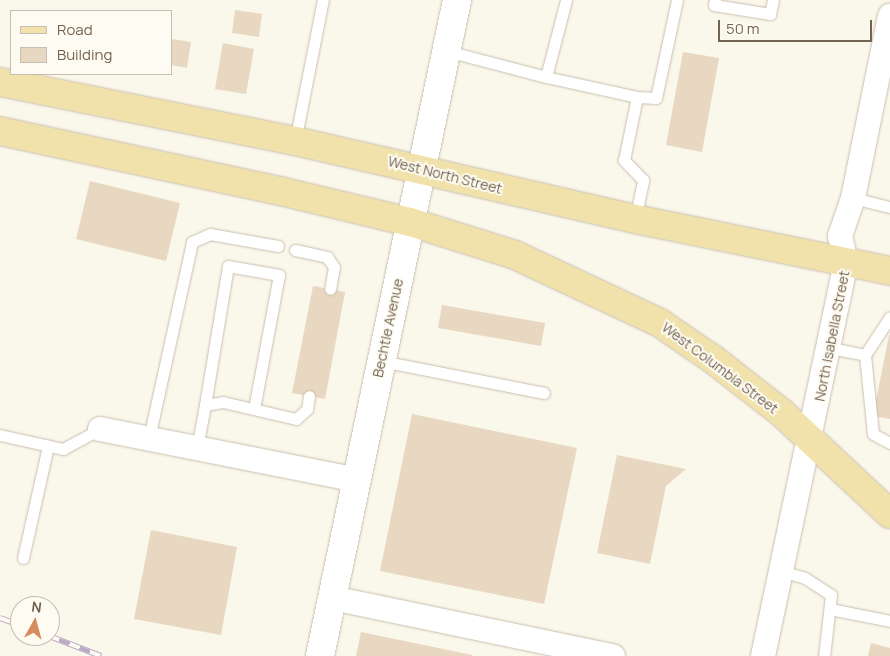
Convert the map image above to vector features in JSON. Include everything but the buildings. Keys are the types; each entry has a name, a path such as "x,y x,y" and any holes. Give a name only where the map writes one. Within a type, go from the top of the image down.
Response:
{"main road":[{"name":"Bechtle Avenue","path":"320,656 410,222 424,169 458,0"},
{"name":"West North Street","path":"0,82 295,141 424,169 635,219 890,270"},
{"path":"0,131 410,222"},
{"name":"West Columbia Street","path":"410,222 515,255 660,323 714,360 810,440 890,514"}],"street":[{"name":"North Isabella Street","path":"763,656 830,348 846,262 840,236 853,198 890,16"},
{"path":"100,429 357,480"},
{"path":"332,598 613,656"}],"lane":[{"path":"295,141 323,0"},
{"path":"546,77 566,0"},
{"path":"447,51 546,77 637,97 656,98 677,0"},
{"path":"715,0 714,5 770,14 773,0"},
{"path":"635,219 643,180 624,160 637,97"},
{"path":"853,198 890,207"},
{"path":"149,438 192,242 210,234 278,246"},
{"path":"295,250 327,257 334,266 330,289"},
{"path":"197,448 228,266 279,275 254,410"},
{"path":"890,317 865,356 873,434 890,443"},
{"path":"830,348 865,356"},
{"path":"382,361 544,393"},
{"path":"205,405 224,402 296,419 307,409 309,396"},
{"path":"0,435 63,449 100,429"},
{"path":"23,558 48,446"},
{"path":"781,571 805,578 831,595 824,656"},
{"path":"830,609 890,621"}],"railway":[{"path":"0,618 10,622"},
{"path":"60,640 101,656"}]}
